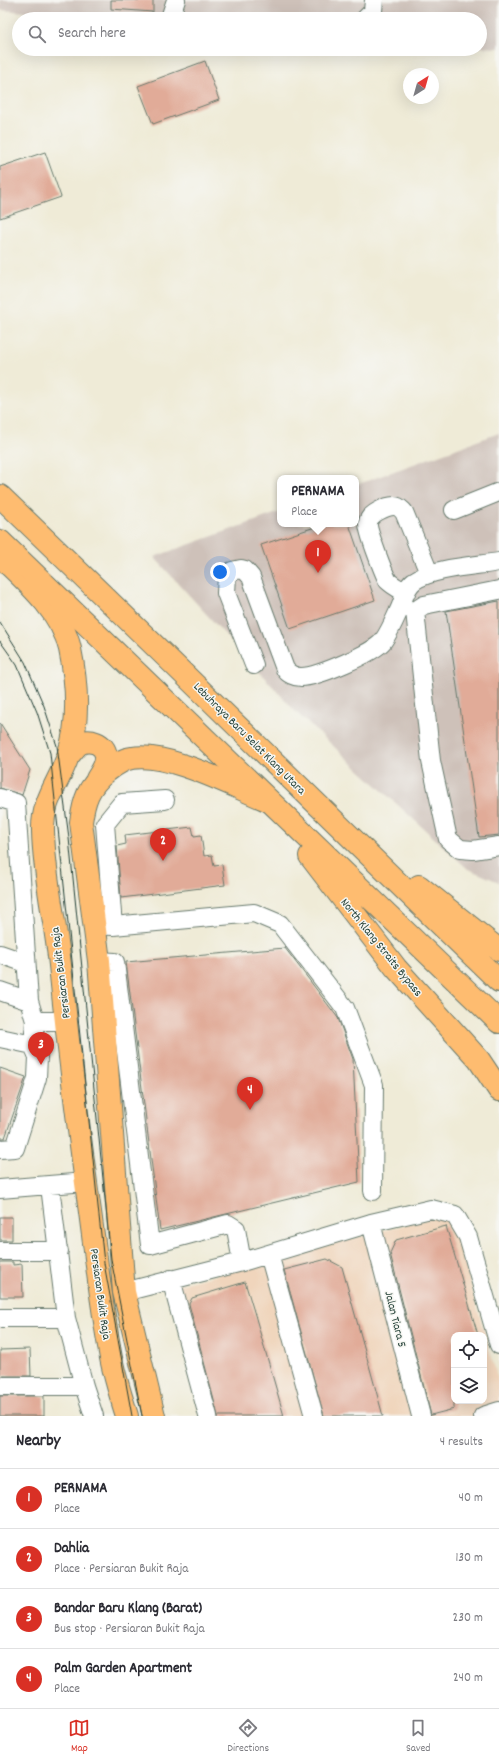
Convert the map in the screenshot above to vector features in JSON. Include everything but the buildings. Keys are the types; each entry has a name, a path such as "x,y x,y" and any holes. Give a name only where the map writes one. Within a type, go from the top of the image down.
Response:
{"main road":[{"name":"Lebuhraya Baru Selat Klang Utara","path":"0,496 165,654 348,836 499,982"},
{"path":"0,541 499,1022"},
{"name":"Persiaran Bukit Raja","path":"0,556 38,594 61,625 69,646 77,711 68,756 48,797 43,814 43,830 86,1182 109,1348 126,1416"},
{"path":"68,756 78,744 88,741 95,742 102,747 107,755 106,764 96,780"},
{"name":"Persiaran Bukit Raja","path":"154,1416 124,1292 99,961 103,925 81,822 83,807 88,793 96,780 118,763 132,758 173,761 268,800"},
{"name":"North Klang Straits Bypass","path":"268,800 396,968 479,1060 499,1090"},
{"path":"348,836 391,864 499,950"}],"street":[{"path":"172,12 176,0"},
{"path":"372,12 374,0"},
{"path":"454,510 499,492"},
{"path":"406,593 391,583 385,575 369,531 368,523 371,516 393,506 399,507 404,512 429,573"},
{"path":"254,665 226,593 227,576 232,571 240,569 245,570 251,577 285,670 288,673 300,677 316,674 364,655 382,642 413,582 429,573 499,562"},
{"path":"499,590 424,605 415,611 431,761 448,839 460,849 473,850 499,846"},
{"path":"0,798 16,803 29,1001 35,1021 33,1045 38,1057 37,1078 16,1148 0,1149"},
{"path":"165,800 122,803 105,824 103,925 254,913 280,924 345,1008 374,1085 372,1191"},
{"path":"0,954 26,962"},
{"path":"99,961 115,962 150,1245 228,1224 236,1229 242,1262"},
{"path":"0,991 29,1001"},
{"path":"35,1021 66,1021"},
{"path":"0,1038 33,1045"},
{"path":"0,1189 86,1182"},
{"path":"50,1186 66,1318 84,1386 94,1416"},
{"path":"124,1292 242,1262 371,1223 430,1209 455,1215 468,1237 499,1344"},
{"name":"Jalan Tiara 5","path":"371,1223 421,1416"},
{"path":"0,1252 58,1251"},
{"path":"269,1254 314,1416"},
{"path":"171,1279 208,1416"},
{"path":"0,1318 66,1318"},
{"path":"0,1386 84,1386"},
{"path":"483,1416 499,1411"}],"shaded area":[{"path":"0,0 499,0 499,48 487,47 487,12 27,12 0,10"},
{"path":"499,433 499,882 468,869 296,712 154,557 277,513 277,527 359,527 359,484"},
{"path":"438,1216 452,1219 484,1332 451,1332 451,1404 487,1404 487,1341 499,1383 499,1416 214,1416 178,1285"}],"tram line":[{"path":"0,622 25,662 44,706 57,746 69,838 111,1259 142,1416"},
{"path":"0,641 17,665 37,712 50,753 104,1263 132,1416"}],"place":[{"name":"PERNAMA","path":"318,573"},
{"name":"Dahlia","path":"163,861"},
{"name":"Bandar Baru Klang (Barat)","path":"41,1065"},
{"name":"Palm Garden Apartment","path":"250,1110"}]}
